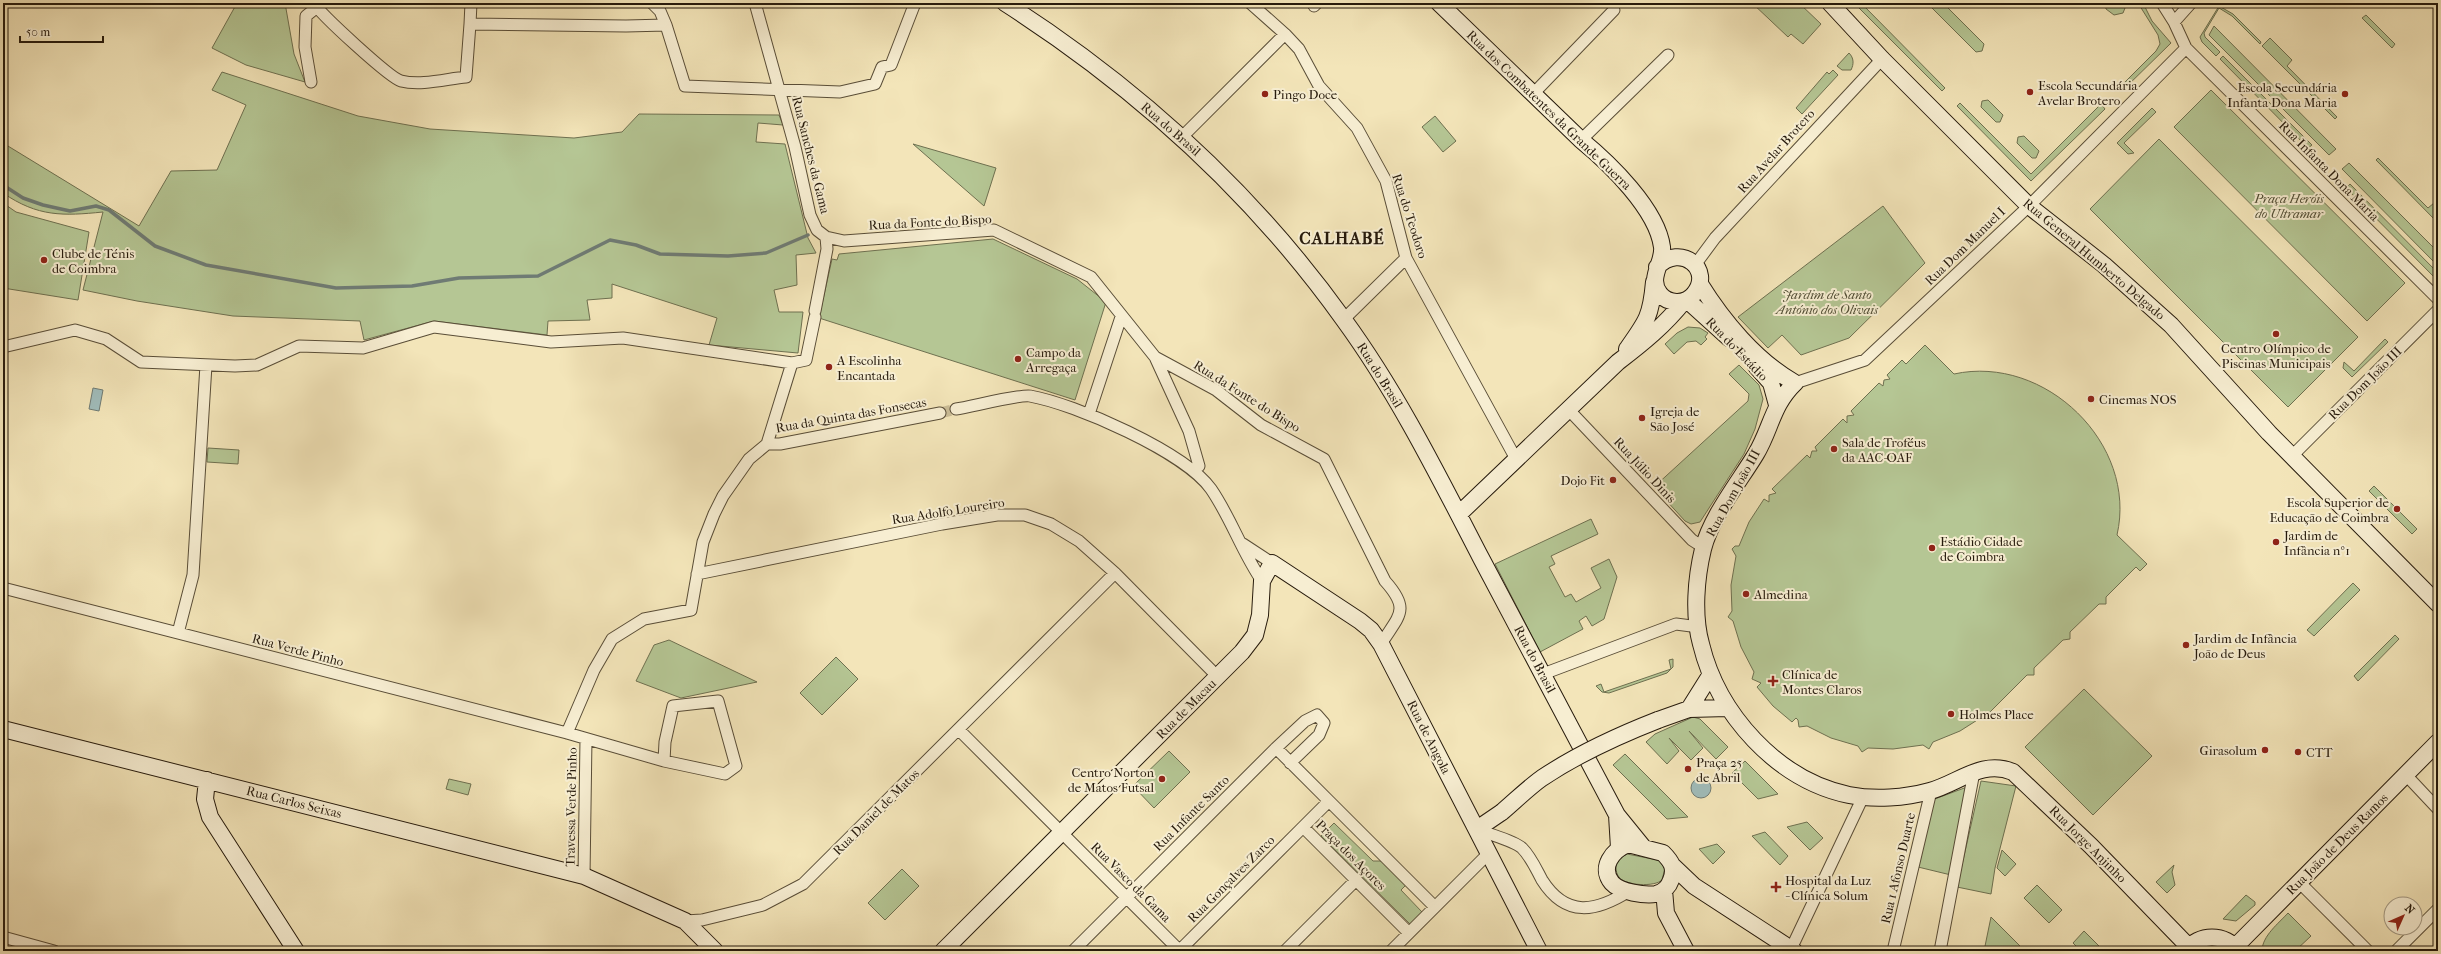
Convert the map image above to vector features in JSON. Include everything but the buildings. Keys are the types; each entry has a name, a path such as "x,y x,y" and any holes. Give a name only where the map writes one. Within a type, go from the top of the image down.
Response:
{"street":[{"path":"311,82 304,33 306,16 317,4 385,70 400,81 466,77 470,3"},
{"path":"652,3 660,11 666,25 685,86 780,91 840,92 875,84 882,67 891,65 915,3"},
{"name":"Rua Sanches da Gama","path":"755,3 780,91 810,215 817,230 826,237"},
{"name":"Rua do Brasil","path":"1005,3 1097,66 1182,138 1257,212 1344,319 1380,373 1459,514 1617,815 1619,848"},
{"name":"Rua do Teodoro","path":"1250,3 1285,34 1299,49 1319,86 1357,128 1386,182 1406,258 1516,459"},
{"name":"Rua dos Combatentes da Grande Guerra","path":"1439,3 1581,140 1600,155 1632,190 1644,209 1662,248 1656,274 1652,309 1643,326 1618,362"},
{"name":"Rua General Humberto Delgado","path":"1830,3 1882,59 2029,206 2104,265 2152,307 2209,365 2269,433 2438,604"},
{"name":"Rua Infanta Dona Maria","path":"2162,3 2174,22 2186,48 2438,299"},
{"path":"2174,22 2192,3"},
{"path":"1533,94 1614,10"},
{"path":"470,24 626,26 666,25"},
{"path":"1182,138 1285,34"},
{"name":"Rua Dom Manuel I","path":"1795,383 1865,360 2029,206 2186,48"},
{"path":"1581,140 1668,55"},
{"name":"Rua Avelar Brotero","path":"1696,265 1715,238 1882,59"},
{"name":"Rua da Fonte do Bispo","path":"826,237 844,241 994,230 1091,277 1155,358 1216,390 1261,425 1324,459 1385,581 1397,594 1402,606 1399,616 1381,644"},
{"path":"3,347 76,330 106,339 141,362 206,365 257,365 299,346 363,348 434,327 551,342 623,338 792,363 806,360 827,249 826,237"},
{"path":"1678,256 1696,265 1700,277 1700,284 1693,296 1686,301 1677,302 1664,298 1659,293 1656,274 1665,260 1678,256"},
{"path":"1344,319 1406,258"},
{"name":"Rua do Estádio","path":"1700,284 1713,305 1773,370 1795,383"},
{"name":"Rua dos Combatentes da Grande Guerra","path":"1459,514 1618,362 1645,341 1686,301"},
{"name":"Rua do Estádio","path":"1686,301 1767,376 1777,405"},
{"name":"Rua Dom João III","path":"2292,456 2438,310"},
{"path":"1089,414 1121,316"},
{"path":"1155,358 1189,431 1199,466"},
{"path":"567,733 594,670 612,639 644,620 691,610 703,542 723,496 749,459 767,444 792,363"},
{"path":"178,633 193,575 206,365"},
{"name":"Rua Dom João III","path":"1795,383 1777,405 1757,452 1722,506 1703,547 1697,593 1698,627 1700,643 1711,674 1728,708 1746,732 1774,758 1791,770 1827,787 1863,797 1898,797 1931,791 1974,772"},
{"path":"956,410 1029,395 1089,414 1154,444 1198,473 1210,488 1262,581"},
{"name":"Rua Júlio Dinis","path":"1568,409 1692,540 1703,547"},
{"name":"Rua da Quinta das Fonsecas","path":"767,444 780,444 940,413"},
{"name":"Rua Adolfo Loureiro","path":"697,574 997,514 1025,515 1051,524 1079,541 1115,574 1218,677"},
{"path":"1240,542 1254,553 1272,563"},
{"name":"Rua de Angola","path":"1272,563 1360,621 1371,630 1381,644 1540,951"},
{"name":"Rua de Macau","path":"943,951 1242,652 1255,635 1260,615 1262,581 1272,563"},
{"name":"Rua Daniel de Matos","path":"584,876 685,921 702,920 763,905 803,884 1115,574"},
{"name":"Rua Verde Pinho","path":"3,588 567,733 664,761 725,774 736,766 718,701 673,706 665,742 664,761"},
{"path":"1543,674 1676,624 1698,627"},
{"path":"1689,709 1711,674"},
{"path":"1477,829 1502,812 1541,779 1570,760 1624,734 1689,709 1728,708"},
{"name":"Rua Infante Santo","path":"1073,951 1276,748 1305,722 1317,715 1324,723 1319,735 1290,763"},
{"name":"Rua Carlos Seixas","path":"3,729 584,876"},
{"name":"Rua Vasco da Gama","path":"959,730 1179,951"},
{"name":"Travessa Verde Pinho","path":"584,876 586,739"},
{"name":"Rua João de Deus Ramos","path":"2237,949 2299,882 2438,742"},
{"path":"1276,748 1329,801"},
{"name":"Rua Jorge Anjinho","path":"1974,772 1987,767 2002,767 2013,772 2091,846 2188,949"},
{"path":"1940,951 1974,772"},
{"path":"2406,774 2438,809"},
{"path":"207,780 205,799 210,817 296,951"},
{"name":"Rua 1 Afonso Duarte","path":"1893,951 1931,791"},
{"path":"1673,866 1673,875 1666,888 1657,894 1629,891 1612,882 1608,871 1608,862 1619,848 1628,844 1663,852 1673,866 1694,886 1792,950 1863,797"},
{"name":"Praça dos Açores","path":"1409,933 1303,827 1329,801 1435,907"},
{"path":"1617,815 1643,847"},
{"name":"Rua Gonçalves Zarco","path":"1179,951 1303,827"},
{"path":"1477,829 1521,847 1549,889 1565,902 1592,909 1609,903 1629,891"},
{"path":"1391,951 1489,853"},
{"path":"1285,951 1356,880"},
{"path":"2299,882 2368,951"},
{"path":"1666,888 1694,886"},
{"path":"1666,888 1666,913 1686,951"},
{"path":"2396,951 2438,909"},
{"path":"685,921 715,951"},
{"path":"3,937 28,947 54,951"},
{"path":"2188,949 2197,940 2217,937 2237,949"}],"green space":[{"path":"237,3 285,3 294,54 305,82 246,65 212,48"},
{"path":"1752,3 1799,3 1821,24 1803,44 1791,34 1788,37"},
{"path":"1854,3 1861,3 1945,88 1942,91"},
{"path":"1927,3 1943,3 1984,44 1982,51 1976,52"},
{"path":"2105,3 2127,3 2123,13 2114,15 2106,9"},
{"path":"2138,3 2143,3 2152,21 2171,43 2121,92 2118,89 2156,51 2160,44 2158,35"},
{"path":"2219,6 2233,14 2261,42 2260,44 2232,16 2219,8 2204,33 2205,37 2220,52 2216,56 2202,42 2200,37"},
{"path":"2366,15 2395,44 2392,48 2362,18"},
{"path":"2214,26 2336,149 2329,155 2209,35"},
{"path":"2270,38 2292,60 2287,66 2337,117 2335,119 2262,46"},
{"path":"1849,53 1853,59 1852,68 1851,70 1842,70 1837,66"},
{"path":"2223,56 2312,145 2308,148 2220,59"},
{"path":"1833,70 1838,75 1802,114 1796,108 1827,72 1829,74"},
{"path":"222,72 358,116 430,129 574,138 622,132 639,114 779,115 783,125 758,123 756,142 785,144 808,238 816,253 796,255 797,285 774,290 779,312 803,312 798,353 709,345 717,318 612,284 612,298 587,300 590,320 548,321 547,335 434,321 364,340 360,321 233,316 137,301 83,290 103,212 63,214 39,211 16,201 3,193 3,143 139,226 171,171 217,170 246,105 212,90"},
{"name":"Praça Heróis do Ultramar","path":"2211,90 2405,283 2367,321 2174,127"},
{"path":"1988,100 2003,115 2000,122 1996,122 1981,107 1982,101"},
{"path":"1960,103 2031,174 2101,104 2105,109 2031,181 1957,106"},
{"path":"2152,108 2156,112 2124,143 2134,153 2128,154 2117,143"},
{"path":"1435,116 1456,141 1443,152 1422,127"},
{"path":"2024,136 2039,151 2036,158 2032,158 2017,143 2018,137"},
{"path":"2159,139 2358,337 2288,407 2090,209"},
{"path":"913,144 996,168 984,206"},
{"path":"2378,158 2428,208 2434,203 2438,207 2438,223 2376,160"},
{"path":"2349,163 2438,252 2438,266 2342,169"},
{"path":"2350,184 2438,273 2438,281 2346,188"},
{"name":"Clube de Ténis de Coimbra","path":"3,203 16,212 89,232 78,300 3,288"},
{"name":"Jardim de Santo António dos Olivais","path":"1883,206 1925,263 1849,338 1801,355 1782,335 1768,348 1738,317"},
{"name":"Campo da Arregaça","path":"993,239 1077,279 1106,302 1075,400 819,318 832,259 837,260 839,254"},
{"path":"1688,327 1700,328 1708,333 1705,337 1707,339 1701,345 1696,341 1687,342 1674,354 1665,344 1677,333"},
{"path":"2385,339 2388,342 2352,377 2343,368 2344,362 2354,371"},
{"name":"Estádio Cidade de Coimbra","path":"1925,345 1954,374 1988,371 2021,378 2051,392 2078,413 2099,439 2113,469 2120,501 2117,535 2147,564 2140,571 2136,567 2106,597 2106,604 2099,604 2070,632 2070,639 2063,640 2034,668 2034,675 2027,675 1990,712 1989,718 1982,717 1960,731 1933,742 1929,749 1923,745 1893,749 1868,748 1862,752 1858,746 1831,738 1807,726 1799,727 1798,720 1796,718 1792,722 1773,706 1757,687 1761,683 1752,679 1754,672 1741,647 1733,621 1728,617 1732,611 1731,585 1736,556 1732,549 1735,546 1739,546 1749,522 1764,499 1769,502 1769,495 1776,493 1772,489 1807,455 1810,458 1812,451 1817,451 1815,447 1843,419 1847,423 1847,416 1854,415 1851,411 1879,383 1883,386 1884,380 1890,379 1887,375 1902,360 1906,364"},
{"path":"1739,365 1759,385 1763,399 1755,429 1744,454 1700,522 1691,524 1685,521 1654,487 1748,401 1749,394 1729,374"},
{"path":"208,448 239,450 238,464 207,462"},
{"path":"2374,486 2417,529 2412,534 2369,491"},
{"path":"1591,519 1598,534 1551,556 1555,564 1549,567 1565,597 1571,594 1576,602 1601,588 1591,568 1609,559 1617,577 1604,619 1592,626 1586,616 1579,621 1583,629 1540,652 1495,564"},
{"path":"2353,583 2360,590 2314,636 2307,630"},
{"path":"2395,635 2399,639 2358,681 2354,676"},
{"path":"669,640 757,682 681,698 636,681 654,645"},
{"path":"836,657 858,679 822,715 800,693"},
{"path":"1673,659 1673,667 1671,669 1669,660"},
{"path":"1671,669 1667,673 1609,693 1602,692 1596,686 1601,684 1604,692"},
{"path":"2084,689 2152,756 2093,815 2025,747"},
{"path":"1693,717 1700,719 1728,747 1716,759 1689,731 1703,748 1691,760 1669,738 1679,751 1667,764 1646,742 1655,734"},
{"name":"Centro Norton de Matos Futsal","path":"1169,751 1190,772 1154,808 1133,786"},
{"path":"1625,754 1688,817 1667,819 1613,765"},
{"path":"1745,761 1778,794 1758,799 1732,773"},
{"path":"449,779 471,784 468,795 446,789"},
{"path":"1981,781 2016,786 1995,868 1991,894 1957,887"},
{"path":"1967,787 1951,875 1918,867 1932,800"},
{"path":"1807,822 1823,838 1810,850 1787,827"},
{"path":"1334,823 1373,861 1381,861 1406,885 1401,890 1422,912 1410,924 1321,836"},
{"path":"1765,832 1788,856 1780,865 1752,836"},
{"path":"1717,844 1725,852 1713,864 1699,849"},
{"path":"2002,850 2016,864 2005,876 1997,868"},
{"path":"1627,854 1658,860 1665,868 1662,880 1653,884 1633,884 1622,880 1617,874 1616,864 1620,858"},
{"path":"2174,865 2172,872 2175,885 2167,893 2156,882"},
{"path":"902,869 919,886 885,920 868,903"},
{"path":"2037,885 2062,910 2049,923 2024,898"},
{"path":"2246,895 2255,902 2255,905 2236,921 2223,919"},
{"path":"2288,913 2311,936 2295,951 2262,951 2268,935"},
{"path":"1991,917 2025,951 1984,951"},
{"path":"2084,931 2104,951 2081,951 2073,943"}],"water":[{"path":"93,388 103,390 99,411 89,409"},
{"path":"1701,778 1708,781 1711,788 1708,795 1701,798 1694,795 1691,788 1694,781"}],"waterway":[{"path":"3,185 23,198 43,205 70,211 96,206 109,210 155,246 206,265 336,288 412,286 459,278 538,276 610,240 636,245 660,254 728,256 766,253 808,235"}],"tunnel":[{"path":"940,413 956,409"}],"place":[{"name":"Escola Secundária Avelar Brotero","path":"2030,92"},
{"name":"Pingo Doce","path":"1265,94"},
{"name":"Escola Secundária Infanta Dona Maria","path":"2345,94"},
{"name":"Clube de Ténis de Coimbra","path":"44,260"},
{"name":"Centro Olímpico de Piscinas Municipais","path":"2276,334"},
{"name":"Campo da Arregaça","path":"1018,359"},
{"name":"A Escolinha Encantada","path":"829,367"},
{"name":"Cinemas NOS","path":"2091,399"},
{"name":"Igreja de São José","path":"1642,418"},
{"name":"Sala de Troféus da AAC-OAF","path":"1834,449"},
{"name":"Dojo Fit","path":"1613,480"},
{"name":"Escola Superior de Educação de Coimbra","path":"2397,509"},
{"name":"Jardim de Infância nº1","path":"2276,542"},
{"name":"Estádio Cidade de Coimbra","path":"1932,548"},
{"name":"Almedina","path":"1746,594"},
{"name":"Jardim de Infância João de Deus","path":"2186,645"},
{"name":"Clínica de Montes Claros","path":"1773,681"},
{"name":"Holmes Place","path":"1951,714"},
{"name":"Girasolum","path":"2265,750"},
{"name":"CTT","path":"2298,752"},
{"name":"Praça 25 de Abril","path":"1688,769"},
{"name":"Centro Norton de Matos Futsal","path":"1162,779"},
{"name":"Hospital da Luz - Clínica Solum","path":"1776,887"}],"district":[{"name":"CALHABÉ","path":"1342,238"}]}
